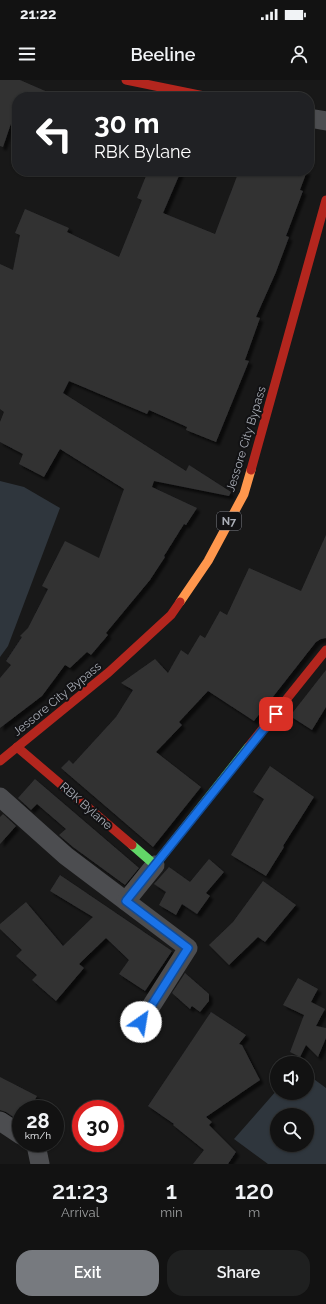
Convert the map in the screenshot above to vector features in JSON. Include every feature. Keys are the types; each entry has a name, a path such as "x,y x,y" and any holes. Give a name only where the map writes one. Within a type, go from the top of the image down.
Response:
{"main road":[{"path":"126,80 185,92"},
{"name":"Jessore City Bypass","path":"0,761 109,672 172,615 208,561 244,494 326,200"},
{"path":"155,865 326,650"},
{"name":"RBK Bylane","path":"17,747 155,865"}],"street":[{"path":"314,119 326,121"},
{"path":"0,797 66,856 188,948 141,1022"},
{"path":"126,901 155,865"},
{"path":"0,1121 12,1129"},
{"path":"37,1152 40,1164"}],"shaded area":[{"path":"0,481 24,487 60,508 8,646 0,657"},
{"path":"314,1079 326,1088 326,1164 268,1164 234,1139 270,1098 270,1100 314,1100"}],"building":[{"path":"0,80 20,80 48,92 12,92 12,121 3,147 0,146"},
{"path":"146,176 179,176 163,213 215,234 237,176 305,176 300,190 303,191 286,236 289,237 276,272 256,317 260,318 245,360 249,361 216,442 186,430 187,427 149,410 147,414 69,381 63,393 186,471 189,465 231,492 229,496 154,481 152,487 197,508 186,525 184,524 150,580 106,633 108,635 91,655 87,652 70,668 65,665 42,696 0,728 0,678 11,665 6,661 22,637 20,636 28,628 48,589 42,586 65,541 99,558 124,489 60,449 44,477 19,464 23,454 0,442 0,422 4,412 0,409 0,264 13,270 20,235 15,233 25,209 69,228 67,232 119,257 142,200 137,198"},
{"path":"326,535 326,638 316,642 254,721 208,691 179,722 182,725 156,752 201,787 153,847 61,768 69,760 73,764 116,717 133,690 121,683 155,659 168,673 181,650 188,655 200,635 205,638 220,611 227,615 249,568 301,591"},
{"path":"326,670 326,707 312,730 290,716"},
{"path":"270,766 314,797 266,876 231,855 264,799 253,792"},
{"path":"35,779 139,868 125,885 59,835 66,829 37,804 31,810 18,798"},
{"path":"3,814 16,826 0,844 0,817"},
{"path":"209,859 224,872 206,893 210,896 197,914 182,904 176,915 159,905 166,892 154,884 169,867 190,882"},
{"path":"60,875 172,951 145,991 119,974 129,960 106,938 79,964 84,968 56,1001 32,980 37,975 16,956 22,950 0,929 0,924 26,902 63,946 93,917 50,891"},
{"path":"263,881 296,905 265,942 258,937 229,965 209,945 233,922"},
{"path":"185,973 209,994 209,1001 200,1012 192,1006 190,1009 172,993"},
{"path":"298,978 318,989 311,1002 325,1009 316,1026 326,1028 326,1038 318,1057 306,1045 300,1056 290,1052 304,1015 283,1005"},
{"path":"211,1012 246,1035 239,1044 242,1045 260,1080 206,1117 212,1122 209,1125 236,1152 228,1164 193,1164 204,1150 173,1125 174,1124 148,1106"},
{"path":"0,1077 37,1096 35,1100 12,1100 12,1116 0,1110"}],"traffic: fast":[{"path":"132,845 155,865 249,746"}],"traffic: slow":[{"path":"180,602 208,561 244,494 251,470"}],"traffic: jam":[{"path":"126,80 185,92"},
{"path":"251,470 326,200"},
{"path":"0,761 109,672 171,615 180,602"},
{"path":"249,746 326,650"},
{"path":"17,747 132,845"}],"route":[{"path":"141,1022 188,948 126,901 276,714"}]}
